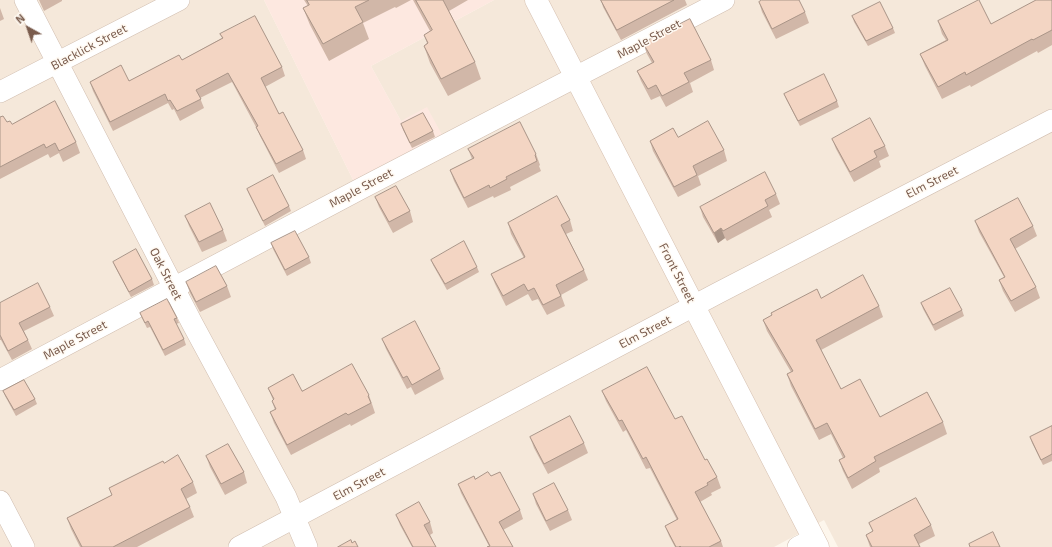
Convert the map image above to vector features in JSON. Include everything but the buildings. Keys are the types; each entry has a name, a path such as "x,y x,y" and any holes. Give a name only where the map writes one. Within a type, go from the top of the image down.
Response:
{"street":[{"name":"Oak Street","path":"25,0 173,288 286,497 307,547"},
{"name":"Blacklick Street","path":"0,92 179,0"},
{"name":"Front Street","path":"536,0 694,306 810,544"},
{"name":"Maple Street","path":"0,380 362,188 724,0"},
{"name":"Elm Street","path":"240,547 694,306 1052,120"},
{"path":"0,501 24,547"}],"shaded area":[{"path":"0,0 264,0 363,200 401,121 371,66 494,0 1052,0 1052,547 838,547 824,520 774,547 0,547"},
{"path":"264,0 494,0 371,66 401,121 427,107 451,151 363,200"}]}
